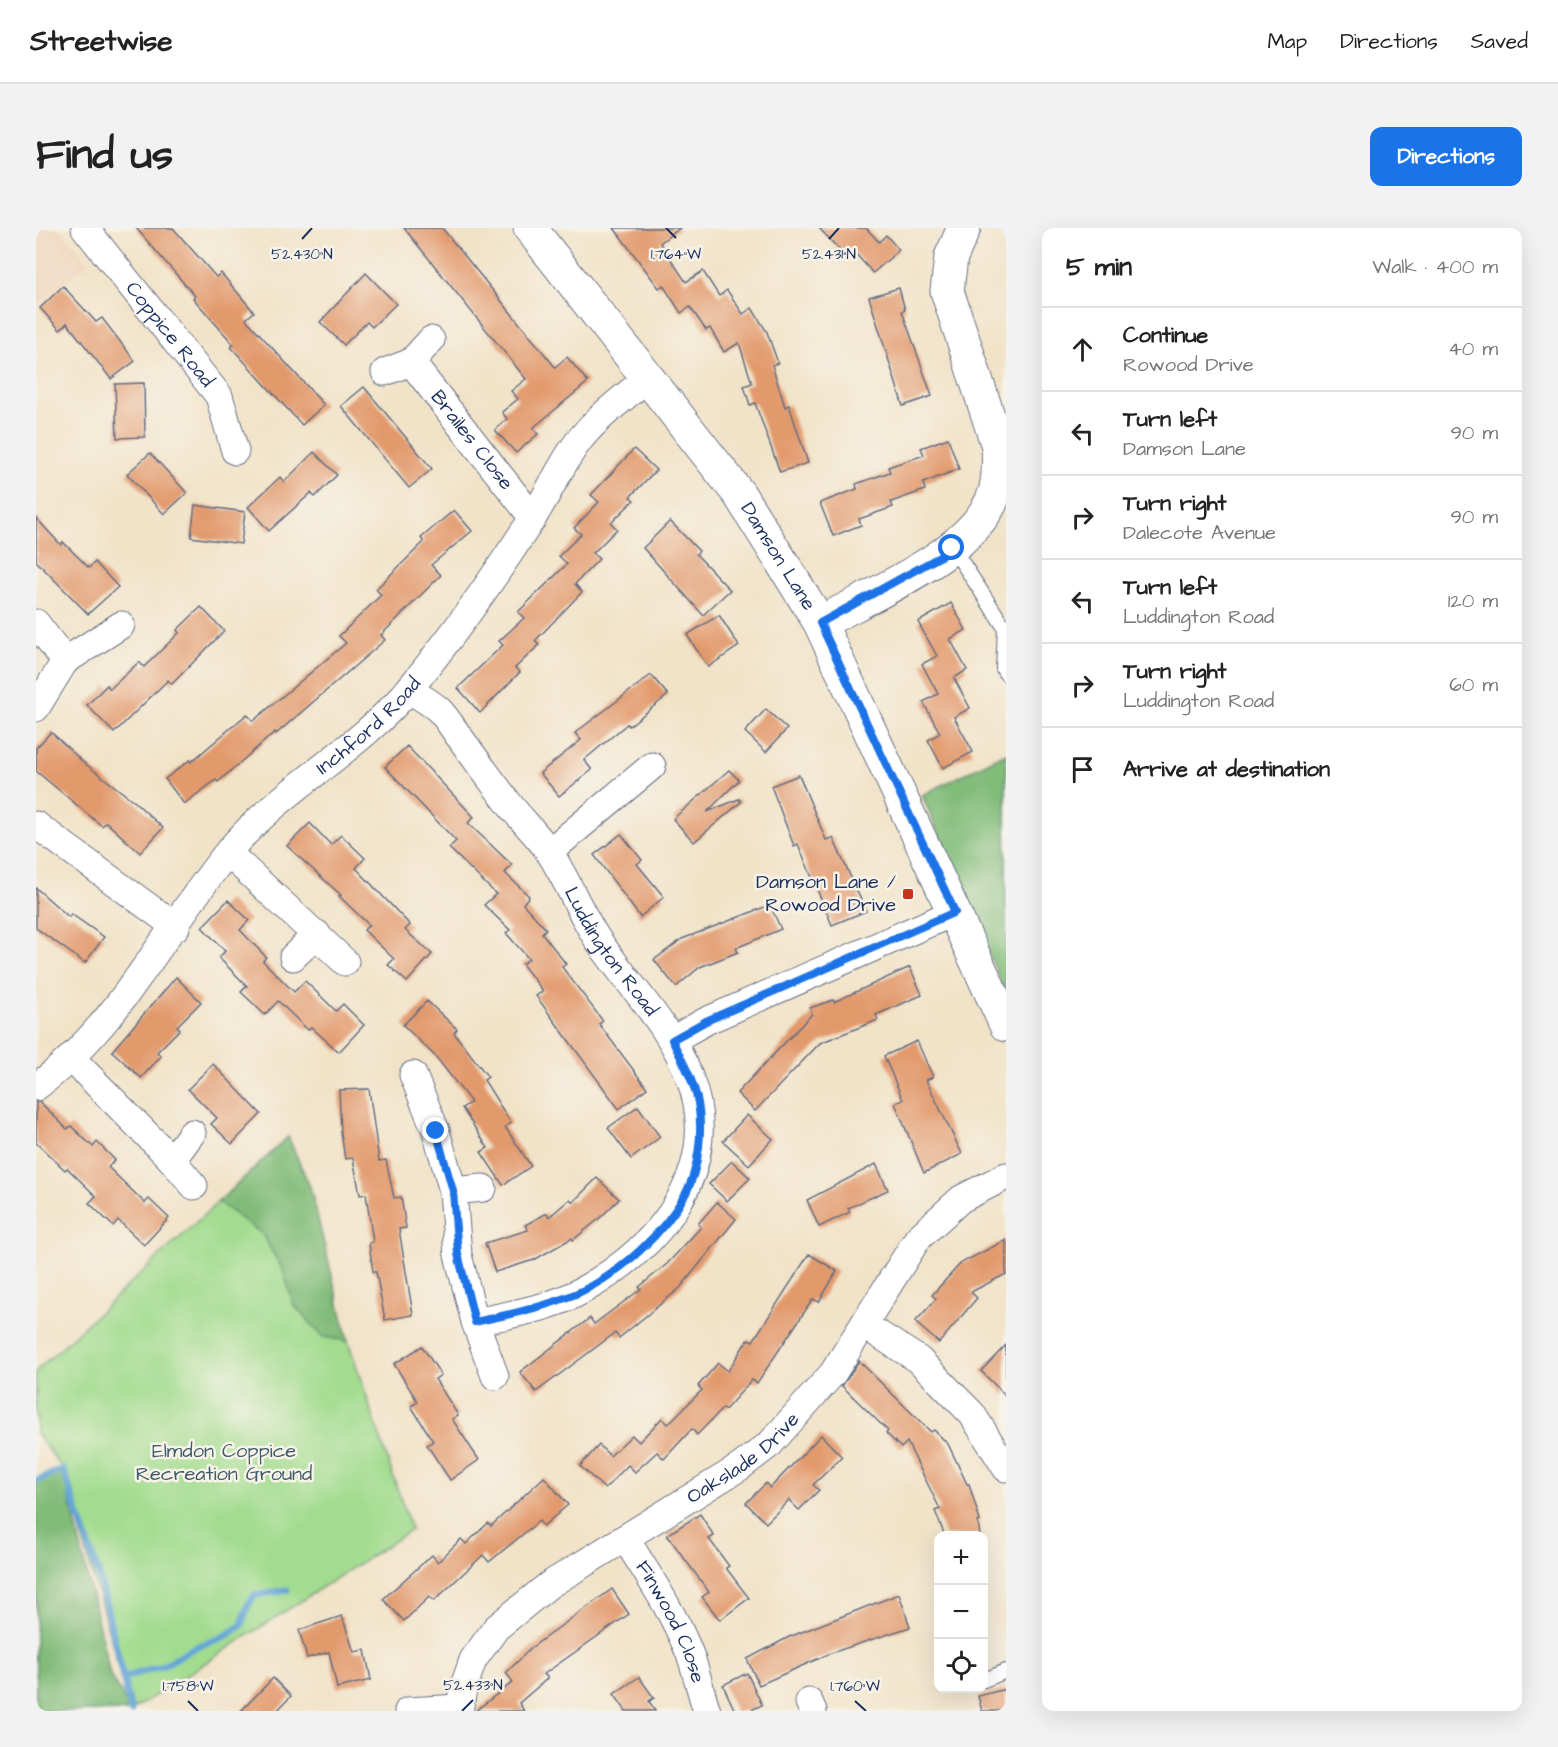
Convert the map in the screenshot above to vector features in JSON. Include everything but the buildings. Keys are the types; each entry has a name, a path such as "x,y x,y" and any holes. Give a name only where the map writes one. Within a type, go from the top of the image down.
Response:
{"street":[{"name":"Coppice Road","path":"85,228 219,396 235,451"},
{"name":"Damson Lane","path":"530,228 739,494 820,623 1006,1025"},
{"path":"820,623 941,556 968,535 1000,495 998,446 947,291 951,257 964,228"},
{"path":"385,372 411,362 431,340"},
{"name":"Brailes Close","path":"411,362 533,518"},
{"name":"Inchford Road","path":"36,1087 72,1059 130,989 228,853 278,801 377,724 409,689 471,610 533,518 576,445 602,417 647,378"},
{"path":"36,623 65,661"},
{"path":"36,708 65,661 121,625"},
{"name":"Luddington Road","path":"409,689 439,710 549,852 596,937 672,1040 689,1075 699,1104 699,1138 695,1164 686,1192 672,1214 650,1239 615,1269 582,1291 537,1309 475,1322"},
{"path":"549,852 652,766"},
{"path":"36,825 176,927"},
{"path":"228,853 345,962"},
{"path":"672,1040 706,1021 955,912"},
{"path":"293,957 317,934"},
{"path":"72,1059 172,1160 194,1186"},
{"path":"413,1075 436,1131 453,1191 458,1254 475,1322 495,1376"},
{"path":"172,1160 192,1133"},
{"name":"Oakslade Drive","path":"459,1709 473,1660 496,1628 549,1585 740,1467 770,1444 833,1373 918,1238 961,1199 1006,1176"},
{"path":"453,1191 483,1188"},
{"path":"864,1325 919,1360 972,1414 1006,1467"},
{"name":"Finwood Close","path":"625,1539 661,1595 679,1631 691,1657 707,1711"},
{"path":"408,1711 459,1709"}],"lane":[{"path":"952,548 1005,628 1003,669 1006,674"},
{"path":"988,1678 1006,1671"}],"shaded area":[{"path":"36,228 60,228 89,263 36,306"}],"green space":[{"path":"1006,753 1006,995 922,795"},
{"name":"Elmdon Coppice Recreation Ground","path":"288,1137 310,1187 348,1341 411,1530 131,1711 63,1469 36,1433 36,1371"},
{"path":"288,1137 310,1187 348,1341 323,1337 294,1305 283,1270 262,1234 218,1202"},
{"path":"63,1469 110,1675 131,1711 36,1711 36,1483"}],"waterway":[{"path":"36,1481 63,1469 99,1576 131,1711"},
{"path":"123,1678 162,1666 195,1647 224,1637 242,1625 248,1605 255,1595 287,1590"}],"place":[{"name":"Damson Lane / Rowood Drive","path":"908,894"}],"route":[{"path":"436,1131 453,1191 458,1254 475,1322 537,1309 582,1291 615,1269 650,1239 672,1214 686,1192 695,1164 699,1138 699,1104 689,1075 672,1040 706,1021 955,912 820,623 952,548"}]}
